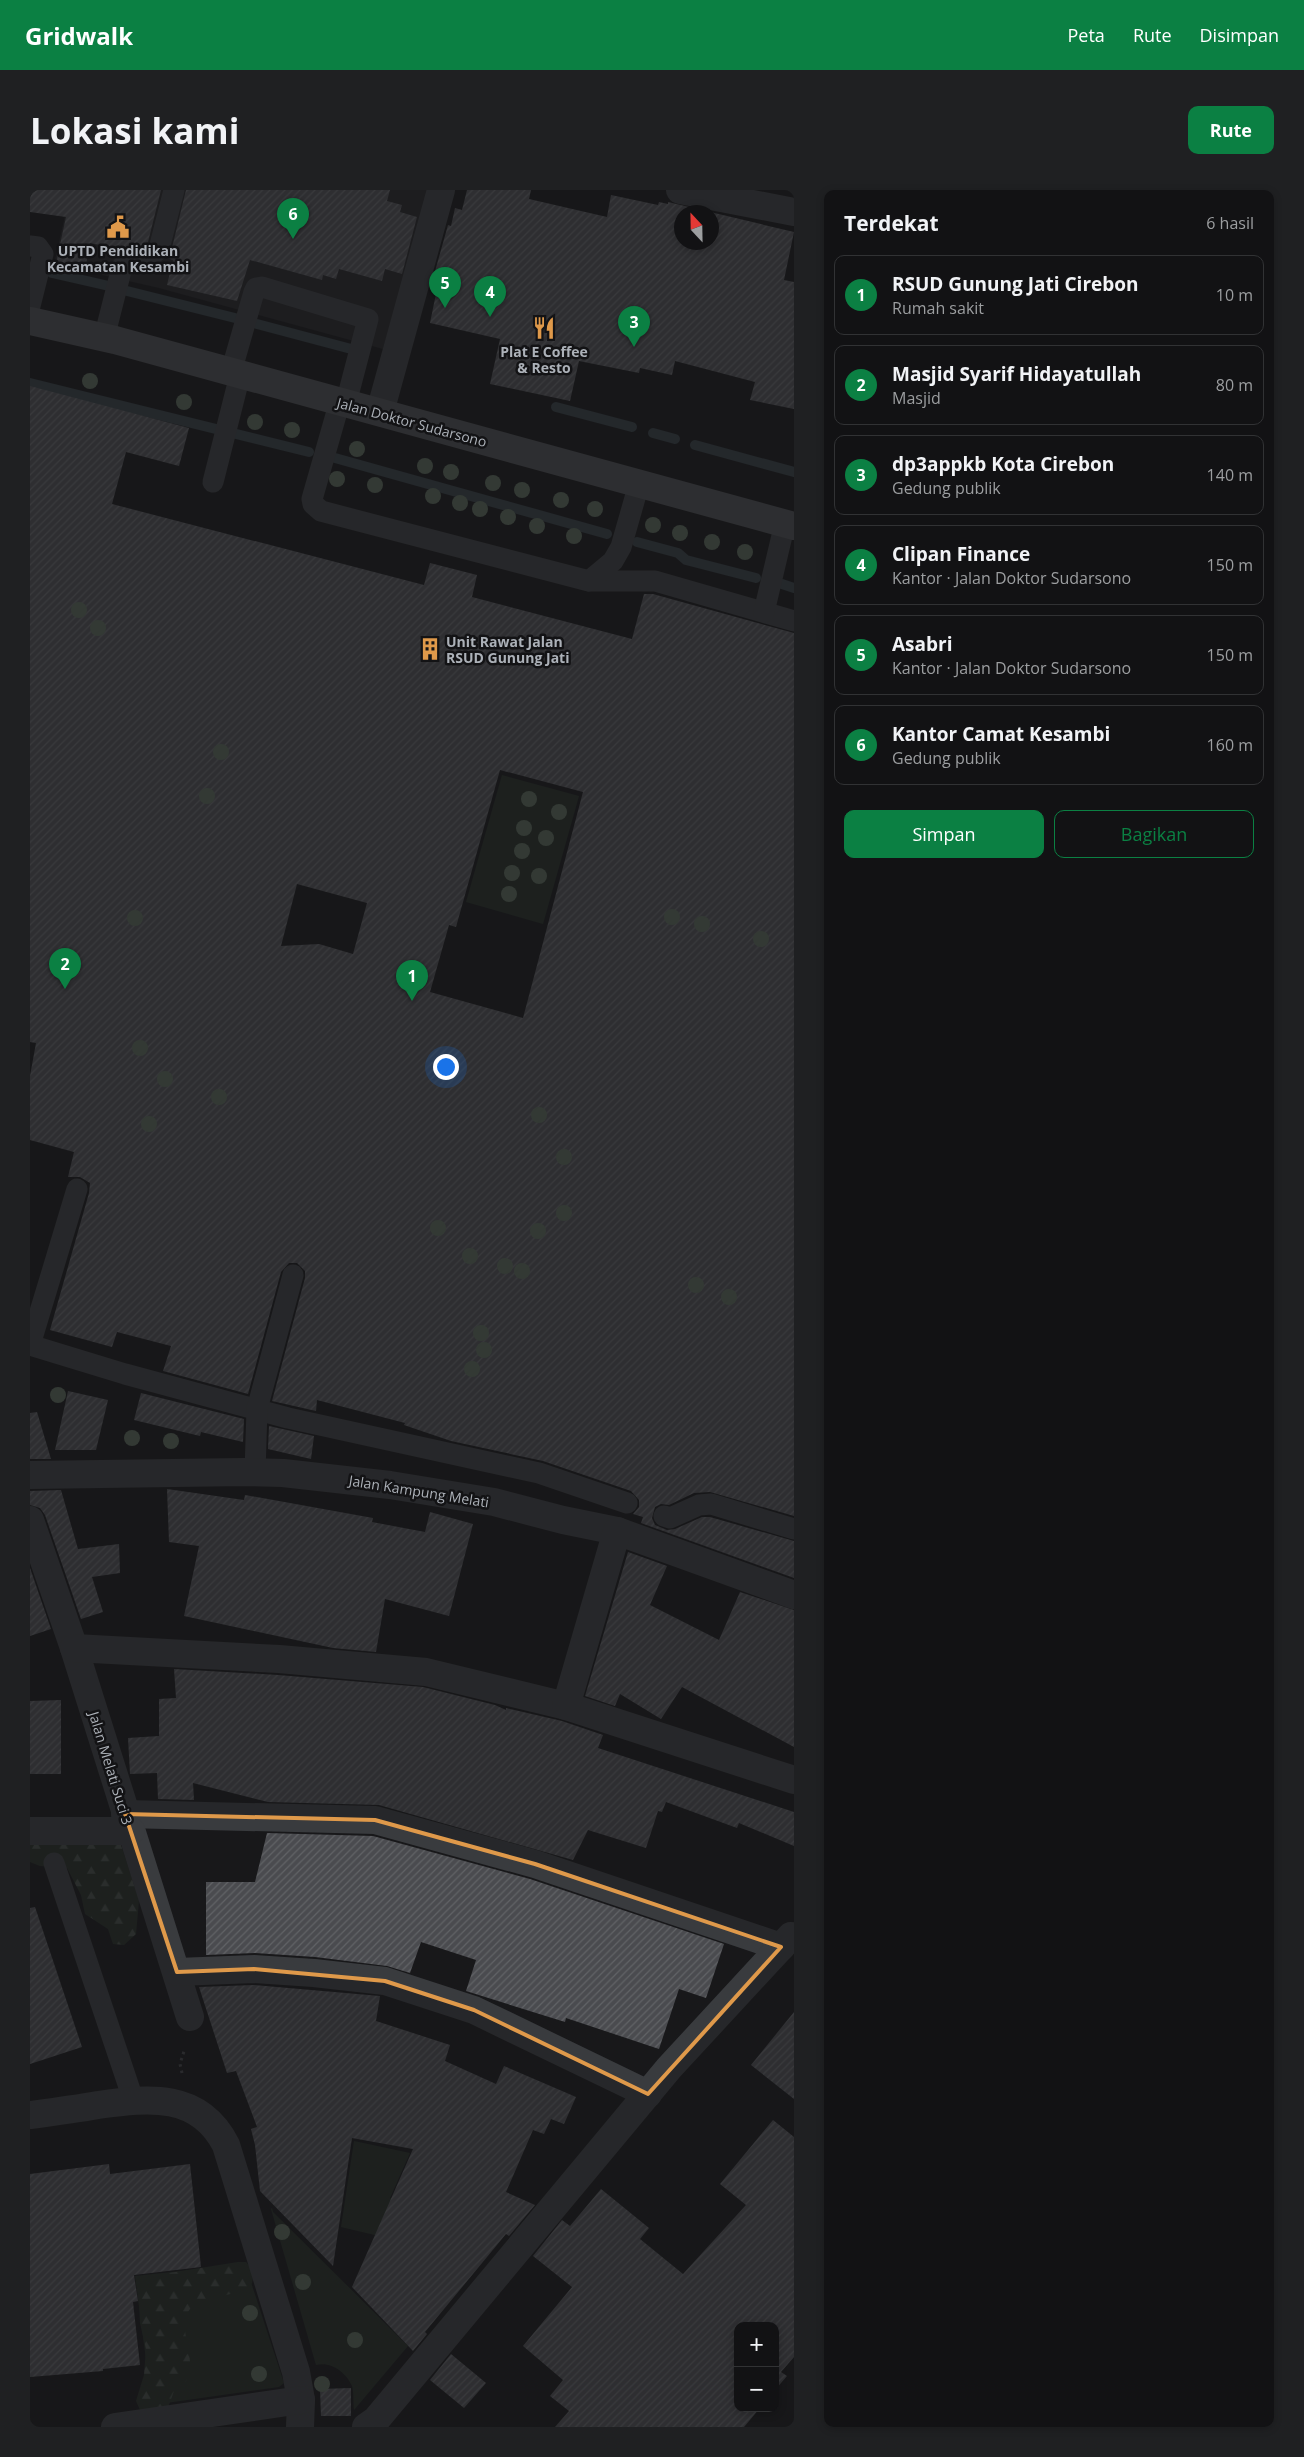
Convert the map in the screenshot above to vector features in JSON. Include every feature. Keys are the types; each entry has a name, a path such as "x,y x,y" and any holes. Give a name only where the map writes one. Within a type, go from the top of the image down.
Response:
{"street":[{"path":"380,412 441,190"},
{"path":"680,190 794,212"},
{"name":"Jalan Doktor Sudarsono","path":"30,320 343,402 790,524"},
{"name":"Jalan Kampung Melati","path":"30,1475 255,1472 283,1473 399,1487 494,1502 563,1520 617,1531 794,1595"},
{"name":"Jalan Melati Suci 3","path":"30,1520 74,1648 190,2017"},
{"path":"566,1706 617,1531"},
{"path":"74,1648 388,1667 426,1672 566,1706 794,1780"},
{"path":"30,1831 128,1823 375,1820 535,1864 787,1940 648,2094 439,2346 376,2420 366,2427"},
{"path":"177,1972 262,1970 314,1973 385,1981 474,2010 648,2094"},
{"path":"30,2116 133,2099 163,2100 182,2106 212,2124 226,2145 296,2372 301,2400 300,2427"},
{"path":"115,2427 301,2400"}],"lane":[{"path":"104,338 122,267 150,257 159,249 174,190"},
{"path":"30,246 38,247 43,254 30,306"},
{"path":"213,482 231,409 235,374 254,292 256,288 262,287 368,319 343,402 320,466 312,499 313,504 321,511 588,581 655,581 794,621"},
{"path":"588,581 613,561 621,547 639,484"},
{"path":"764,612 790,524"},
{"path":"77,1188 30,1345 125,1374 288,1418 539,1473 627,1503"},
{"path":"255,1472 257,1409 293,1275"},
{"path":"664,1516 670,1518 699,1505 711,1504 794,1529"},
{"path":"54,1863 133,2099"}],"path":[{"path":"182,2106 185,2086 180,2064 189,2039 185,2028 190,2017"}],"highlighted area":[{"path":"125,1814 375,1820 535,1864 781,1947 648,2094 474,2010 385,1981 254,1969 177,1972"}],"shaded area":[{"path":"71,190 429,190 383,349 159,288 54,264"}],"green space":[{"path":"502,775 579,796 543,924 466,902"},
{"path":"30,1843 117,1843 121,1845 139,1900 136,1934 124,1945 113,1944 108,1929 85,1914 81,1895 67,1868 40,1866 30,1862"},
{"path":"354,2141 410,2153 390,2198 402,2205 383,2237 341,2227"},
{"path":"271,2209 273,2212 408,2346 354,2410 353,2388 346,2376 332,2366 316,2365"},
{"path":"246,2262 251,2268 253,2279 251,2286 249,2289 200,2302 192,2307 187,2313 185,2320 190,2362 186,2381 174,2391 167,2410 141,2412 136,2401 144,2375 146,2349 140,2323 138,2278"},
{"path":"245,2264 284,2383 279,2387 152,2405 135,2276"}],"building":[{"path":"30,190 161,190 148,242 129,251 90,243 85,269 56,263 66,217 30,212"},
{"path":"186,190 390,190 387,201 402,205 400,212 417,217 402,274 385,269 382,281 339,269 336,279 323,275 322,280 250,260 237,301 167,285 173,260 167,258 171,252"},
{"path":"467,190 531,190 529,199 607,217 611,195 658,205 659,202 668,204 668,202 681,205 674,205 674,250 719,250 719,214 794,232 784,280 794,282 794,409 750,400 755,382 675,361 672,375 640,368 639,373 579,361 570,401 490,384 500,339 430,323 438,284 432,282 448,225 451,226 455,208 462,210"},
{"path":"30,386 189,428 179,466 126,452 112,504 424,585 430,563 477,575 472,597 632,639 644,594 653,594 794,633 794,1516 710,1492 694,1493 669,1505 661,1504 655,1507 652,1518 655,1525 667,1530 675,1529 702,1517 710,1517 794,1541 794,1578 641,1523 643,1517 633,1514 639,1507 639,1500 631,1491 543,1461 451,1441 404,1425 405,1423 317,1400 316,1411 272,1401 305,1278 305,1271 297,1263 289,1263 281,1272 248,1394 163,1371 171,1346 117,1332 112,1347 50,1330 89,1193 90,1183 80,1177 68,1177 74,1152 30,1140 30,1076 36,1043 30,1042","holes":["500,770 583,792 523,1018 430,992 449,925 456,927","297,884 367,903 353,954 319,944 281,946"]},
{"path":"68,1391 108,1400 96,1450 55,1450"},
{"path":"141,1393 244,1419 243,1442 201,1432 200,1436 134,1420"},
{"path":"37,1412 51,1459 30,1459 30,1413"},
{"path":"269,1426 314,1436 311,1459 268,1449"},
{"path":"167,1489 244,1500 245,1495 373,1518 372,1522 425,1532 430,1512 473,1524 449,1616 385,1599 376,1652 333,1648 184,1616 199,1546 169,1542"},
{"path":"61,1490 78,1549 119,1544 120,1573 92,1577 103,1612 81,1619 45,1515 40,1508 30,1505 30,1491"},
{"path":"628,1552 667,1566 650,1605 719,1640 740,1592 794,1610 794,1747 682,1687 661,1719 620,1694 615,1706 585,1696"},
{"path":"30,1568 51,1629 30,1636"},
{"path":"174,1669 278,1675 423,1687 495,1705 506,1710 506,1708 562,1721 603,1735 598,1748 794,1812 794,1846 739,1823 737,1828 666,1802 662,1812 658,1811 646,1848 588,1830 573,1860 379,1805 268,1802 193,1783 194,1800 158,1799 157,1773 130,1774 128,1738 159,1736 159,1699 176,1698"},
{"path":"61,1700 61,1774 30,1774 30,1701"},
{"path":"267,1833 373,1836 530,1879 724,1944 706,1998 679,1989 659,2049 566,2018 565,2022 466,1991 476,1960 421,1942 410,1973 387,1966 315,1957 255,1953 206,1955 206,1882 255,1882"},
{"path":"35,1907 82,2047 30,2064 30,1908"},
{"path":"254,1985 380,1996 376,2021 450,2045 445,2061 496,2084 504,2066 576,2097 564,2124 551,2119 544,2134 533,2130 506,2192 535,2205 509,2236 506,2234 425,2332 427,2334 413,2351 352,2287 413,2149 352,2138 333,2266 260,2191 255,2145 251,2129 257,2127 236,2071 227,2073 199,1987"},
{"path":"794,2012 794,2099 751,2065"},
{"path":"773,2120 794,2137 794,2357 781,2372 787,2376 779,2385 779,2322 734,2322 734,2412 757,2412 744,2427 555,2427 569,2411 550,2396 563,2380 523,2346 572,2287 533,2256 562,2220 570,2226 601,2189 649,2228 640,2239 683,2274 746,2205 720,2184"},
{"path":"109,2164 110,2174 190,2164 201,2267 134,2275 138,2301 133,2302 140,2365 103,2369 103,2371 30,2377 30,2174"},
{"path":"451,2354 486,2383 464,2408 430,2380"},
{"path":"351,2388 351,2416 321,2416 320,2389"}],"waterway":[{"path":"52,273 109,286"},
{"path":"127,291 235,318"},
{"path":"257,324 355,350"},
{"path":"30,383 309,452"},
{"path":"556,407 632,427"},
{"path":"653,433 675,439"},
{"path":"695,445 794,472"},
{"path":"335,458 607,534"},
{"path":"637,542 678,553 686,560 756,578"},
{"path":"782,584 794,588"}],"place":[{"name":"UPTD Pendidikan Kecamatan Kesambi","path":"118,227"},
{"name":"Kantor Camat Kesambi","path":"293,239"},
{"name":"Asabri","path":"445,308"},
{"name":"Clipan Finance","path":"490,317"},
{"name":"Plat E Coffee & Resto","path":"544,328"},
{"name":"dp3appkb Kota Cirebon","path":"634,347"},
{"name":"Unit Rawat Jalan RSUD Gunung Jati","path":"430,649"},
{"name":"Masjid Syarif Hidayatullah","path":"65,989"},
{"name":"RSUD Gunung Jati Cirebon","path":"412,1001"}]}
